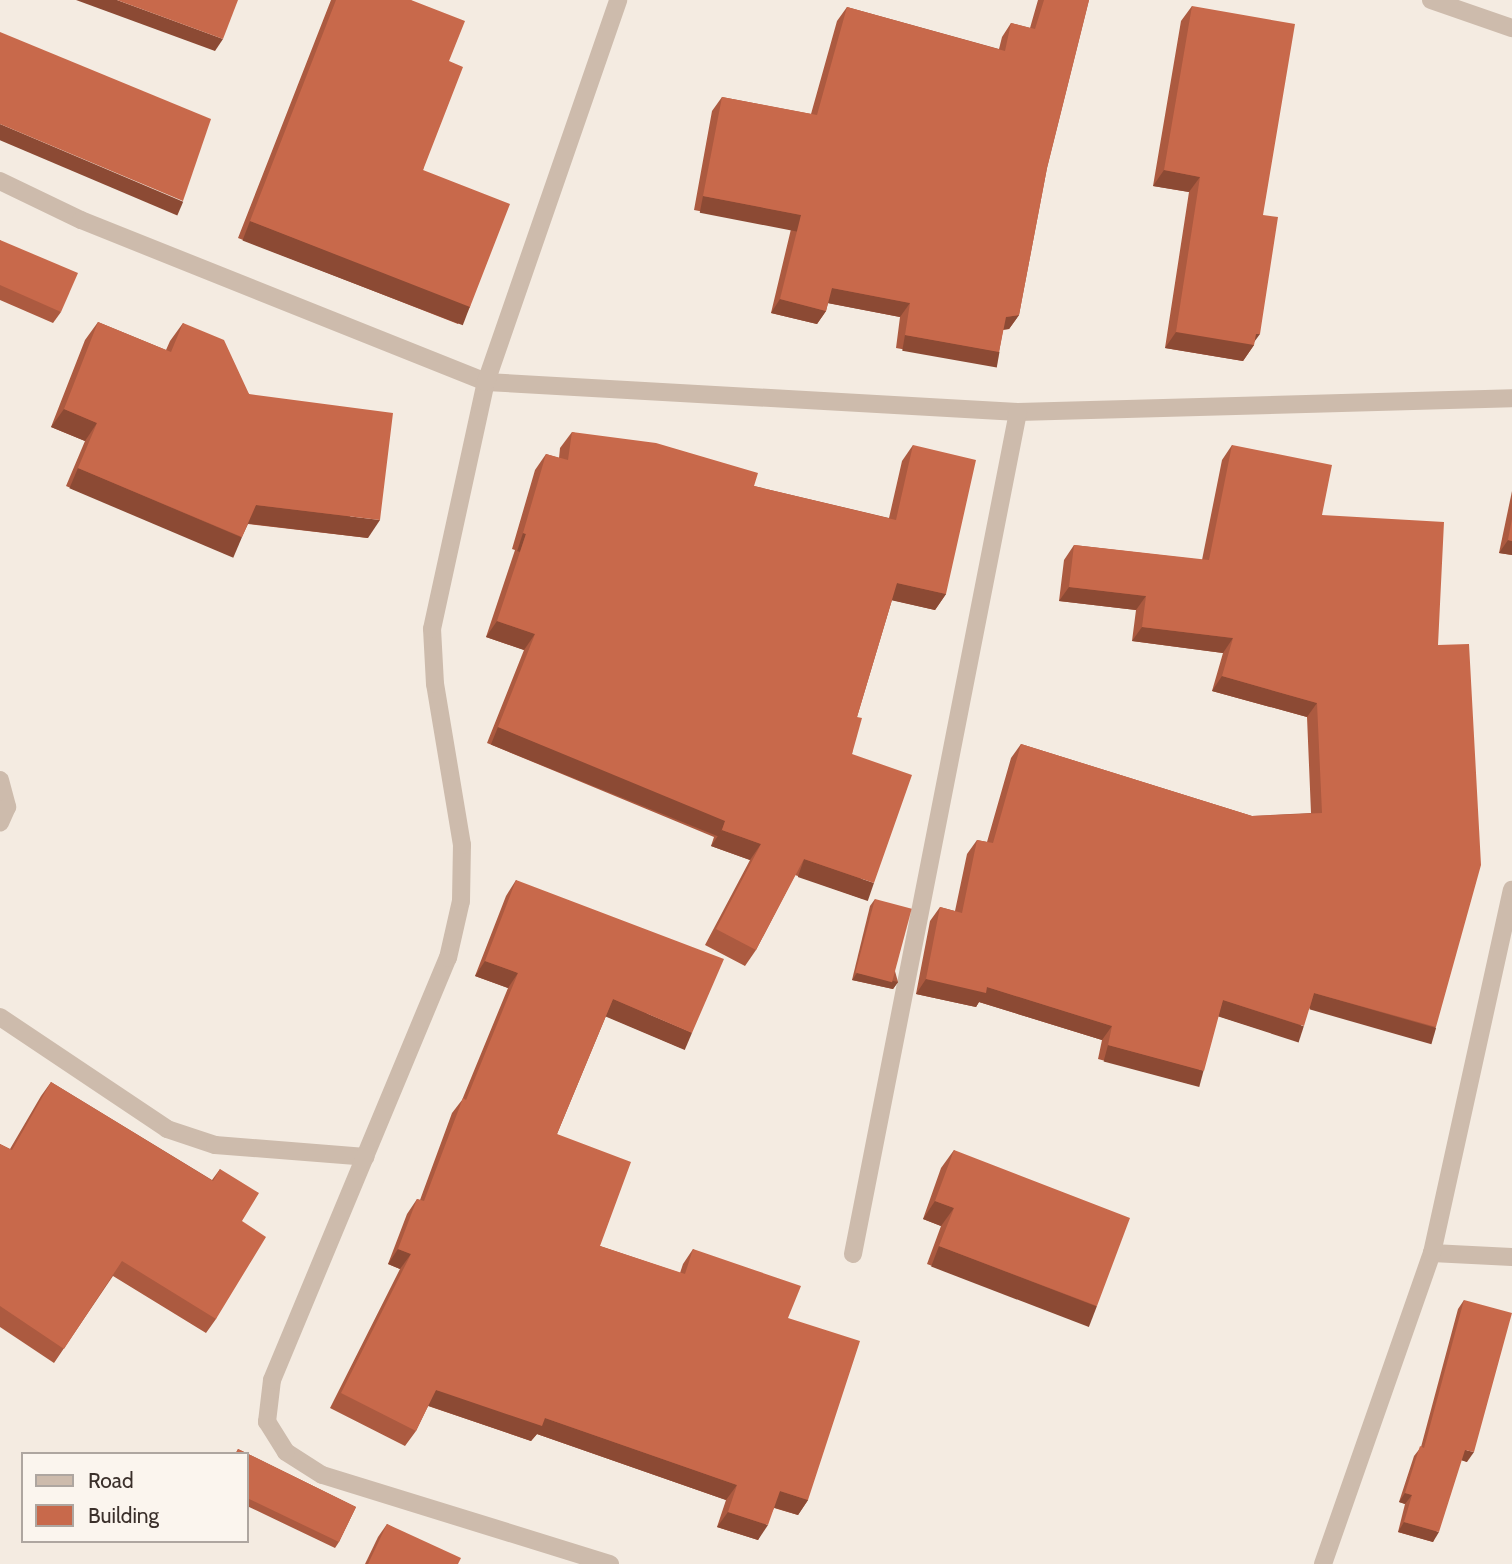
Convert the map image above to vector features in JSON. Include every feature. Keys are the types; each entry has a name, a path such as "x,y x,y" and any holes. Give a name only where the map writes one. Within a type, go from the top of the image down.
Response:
{"street":[{"path":"610,1564 322,1475 286,1452 267,1422 272,1380 449,958 461,901 462,845 435,684 432,629 486,382 618,0"},
{"path":"1431,0 1512,29"},
{"path":"0,181 81,220 486,382 1018,412 1512,398"},
{"path":"853,1254 1018,412"},
{"path":"0,780 7,807 0,823"},
{"path":"1323,1564 1432,1253 1512,890"},
{"path":"0,1017 167,1129 215,1145 366,1157"},
{"path":"1432,1253 1512,1257"}],"building":[{"path":"117,0 238,0 223,39"},
{"path":"336,0 411,0 465,21 449,61 463,67 423,170 510,204 470,307 250,221"},
{"path":"1044,0 1089,0 1047,168 1019,315 1006,317 999,352 905,335 910,303 832,288 826,311 780,299 801,215 703,196 722,97 817,115 847,7 1005,51 1011,23 1035,29"},
{"path":"1192,6 1295,24 1263,215 1278,217 1260,334 1256,334 1254,345 1176,332 1200,177 1164,170"},
{"path":"0,32 211,119 183,201 0,124"},
{"path":"0,240 78,273 61,312 0,285"},
{"path":"98,322 171,352 183,323 224,340 249,394 393,413 380,520 256,505 242,537 78,468 97,423 64,409"},
{"path":"572,432 656,443 758,473 754,486 896,520 913,445 976,460 946,594 897,583 857,717 862,718 852,754 912,775 874,883 804,859 756,950 716,929 761,844 722,830 725,821 498,727 535,634 497,621 526,534 523,533 546,454 568,460"},
{"path":"1232,445 1332,465 1322,515 1444,522 1438,645 1469,644 1481,865 1436,1027 1314,993 1304,1026 1223,1000 1204,1071 1108,1045 1112,1026 987,987 986,993 926,979 940,907 962,913 977,840 993,843 1021,744 1252,816 1322,813 1317,703 1222,676 1233,638 1142,627 1146,596 1069,587 1074,545 1209,560"},
{"path":"1512,519 1512,541 1508,540"},
{"path":"516,880 724,959 692,1033 613,999 557,1134 631,1162 600,1246 685,1274 693,1249 801,1286 788,1318 860,1341 808,1500 780,1491 768,1525 728,1512 737,1485 545,1418 542,1426 436,1390 416,1431 341,1393 411,1254 398,1249 417,1199 424,1201 463,1098 466,1100 518,973 485,961"},
{"path":"875,899 912,909 892,982 855,972"},
{"path":"51,1082 213,1181 220,1169 259,1193 242,1221 266,1237 216,1319 122,1261 64,1349 0,1306 0,1144 12,1150"},
{"path":"954,1150 1130,1218 1097,1306 939,1246 954,1208 935,1201"},
{"path":"1464,1300 1512,1313 1474,1452 1465,1450 1439,1532 1404,1522 1412,1495 1405,1493 1420,1446 1424,1448"},
{"path":"248,1454 356,1507 339,1542 248,1498"},
{"path":"387,1524 461,1558 458,1564 368,1564"}]}
